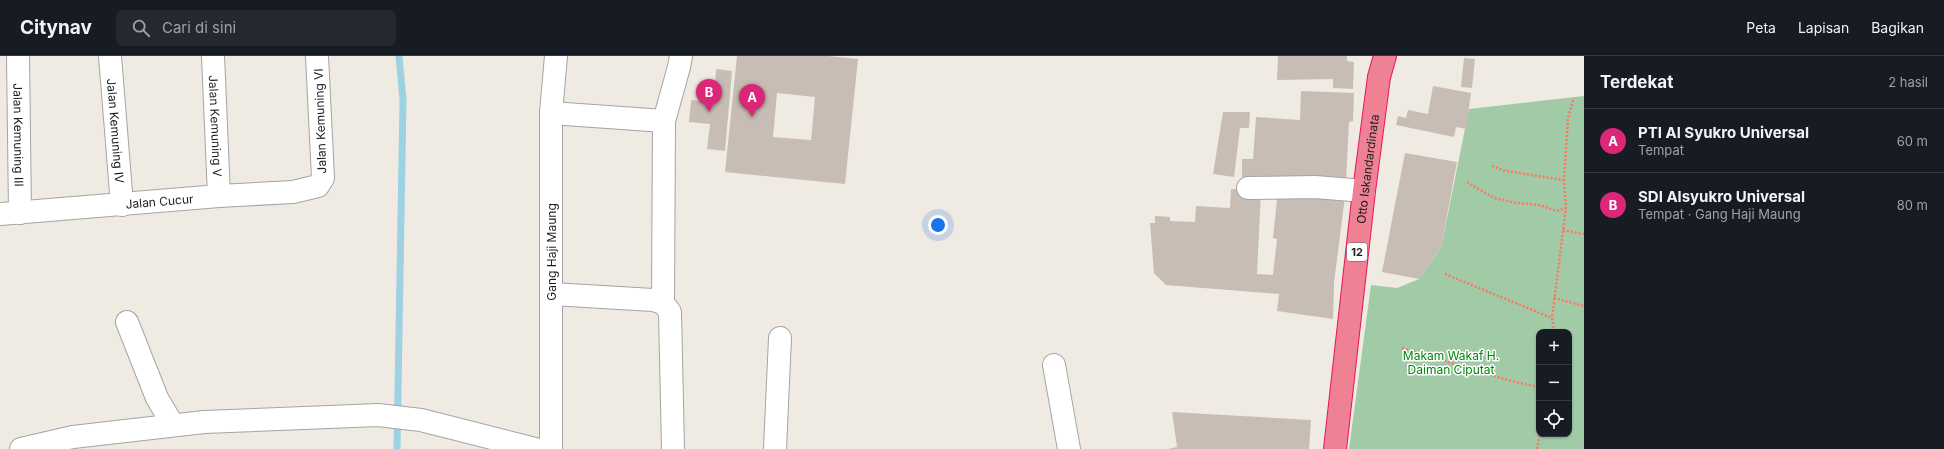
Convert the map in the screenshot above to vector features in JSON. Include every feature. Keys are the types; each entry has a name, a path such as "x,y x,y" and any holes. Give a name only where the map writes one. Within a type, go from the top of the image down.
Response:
{"highway":[{"name":"Otto Iskandardinata","path":"1335,449 1364,191 1380,77 1386,57"}],"street":[{"name":"Jalan Kemuning III","path":"10,213 18,56"},
{"name":"Jalan Kemuning IV","path":"110,56 122,205"},
{"name":"Jalan Kemuning V","path":"213,56 219,196"},
{"name":"Jalan Kemuning VI","path":"317,56 323,178 318,186"},
{"name":"Gang Haji Maung","path":"551,449 551,113 556,56"},
{"path":"663,303 664,121 679,67 680,56"},
{"path":"551,113 664,121"},
{"name":"Jalan Cucur","path":"10,213 219,196 293,192 318,186"},
{"path":"1248,188 1315,187 1364,191"},
{"path":"552,294 653,300 663,303 670,312 673,449"},
{"path":"127,322 158,398 173,425"},
{"path":"775,449 780,338"},
{"path":"1054,365 1069,449"},
{"path":"21,449 74,443 173,425 204,422 378,415 421,420 535,449"}],"path":[{"path":"1554,329 1552,318 1554,298 1566,208 1564,180 1568,118 1573,100"},
{"path":"1492,166 1506,171 1564,180"},
{"path":"1467,182 1494,198 1517,203 1539,205 1557,211 1566,208"},
{"path":"1563,230 1584,234"},
{"path":"1446,274 1505,300 1552,318"},
{"path":"1554,298 1584,306"},
{"path":"1402,348 1511,381 1536,386"},
{"path":"1537,449 1539,437"}],"green space":[{"name":"Makam Wakaf H. Daiman Ciputat","path":"1584,96 1584,449 1349,449 1371,285 1397,288 1419,279 1441,248 1469,109"}],"building":[{"path":"737,56 828,56 858,59 845,184 725,172","holes":["777,93 815,97 811,140 773,137"]},
{"path":"1278,56 1347,56 1347,61 1354,62 1353,89 1333,88 1333,79 1277,80"},
{"path":"1464,58 1475,59 1472,88 1461,87"},
{"path":"716,69 732,71 725,151 707,149 710,124 689,122 691,100 714,102"},
{"path":"1433,86 1471,93 1466,129 1456,127 1454,137 1396,125 1398,116 1406,118 1408,110 1428,114"},
{"path":"1301,91 1354,93 1353,121 1349,122 1346,181 1242,178 1242,159 1253,159 1256,117 1300,120"},
{"path":"1223,112 1250,112 1249,128 1240,128 1234,177 1213,174"},
{"path":"1405,153 1457,162 1441,248 1419,279 1382,272"},
{"path":"1231,189 1261,191 1257,274 1273,275 1277,239 1273,238 1278,190 1345,196 1334,283 1333,319 1277,311 1279,294 1166,285 1154,273 1150,223 1155,223 1155,216 1170,217 1170,221 1195,222 1196,206 1230,208"},
{"path":"1172,412 1311,420 1309,449 1168,449 1177,447"}],"waterway":[{"path":"397,449 403,100 399,56"}],"place":[{"name":"SDI Alsyukro Universal","path":"709,112"},
{"name":"PTI Al Syukro Universal","path":"752,117"}]}
